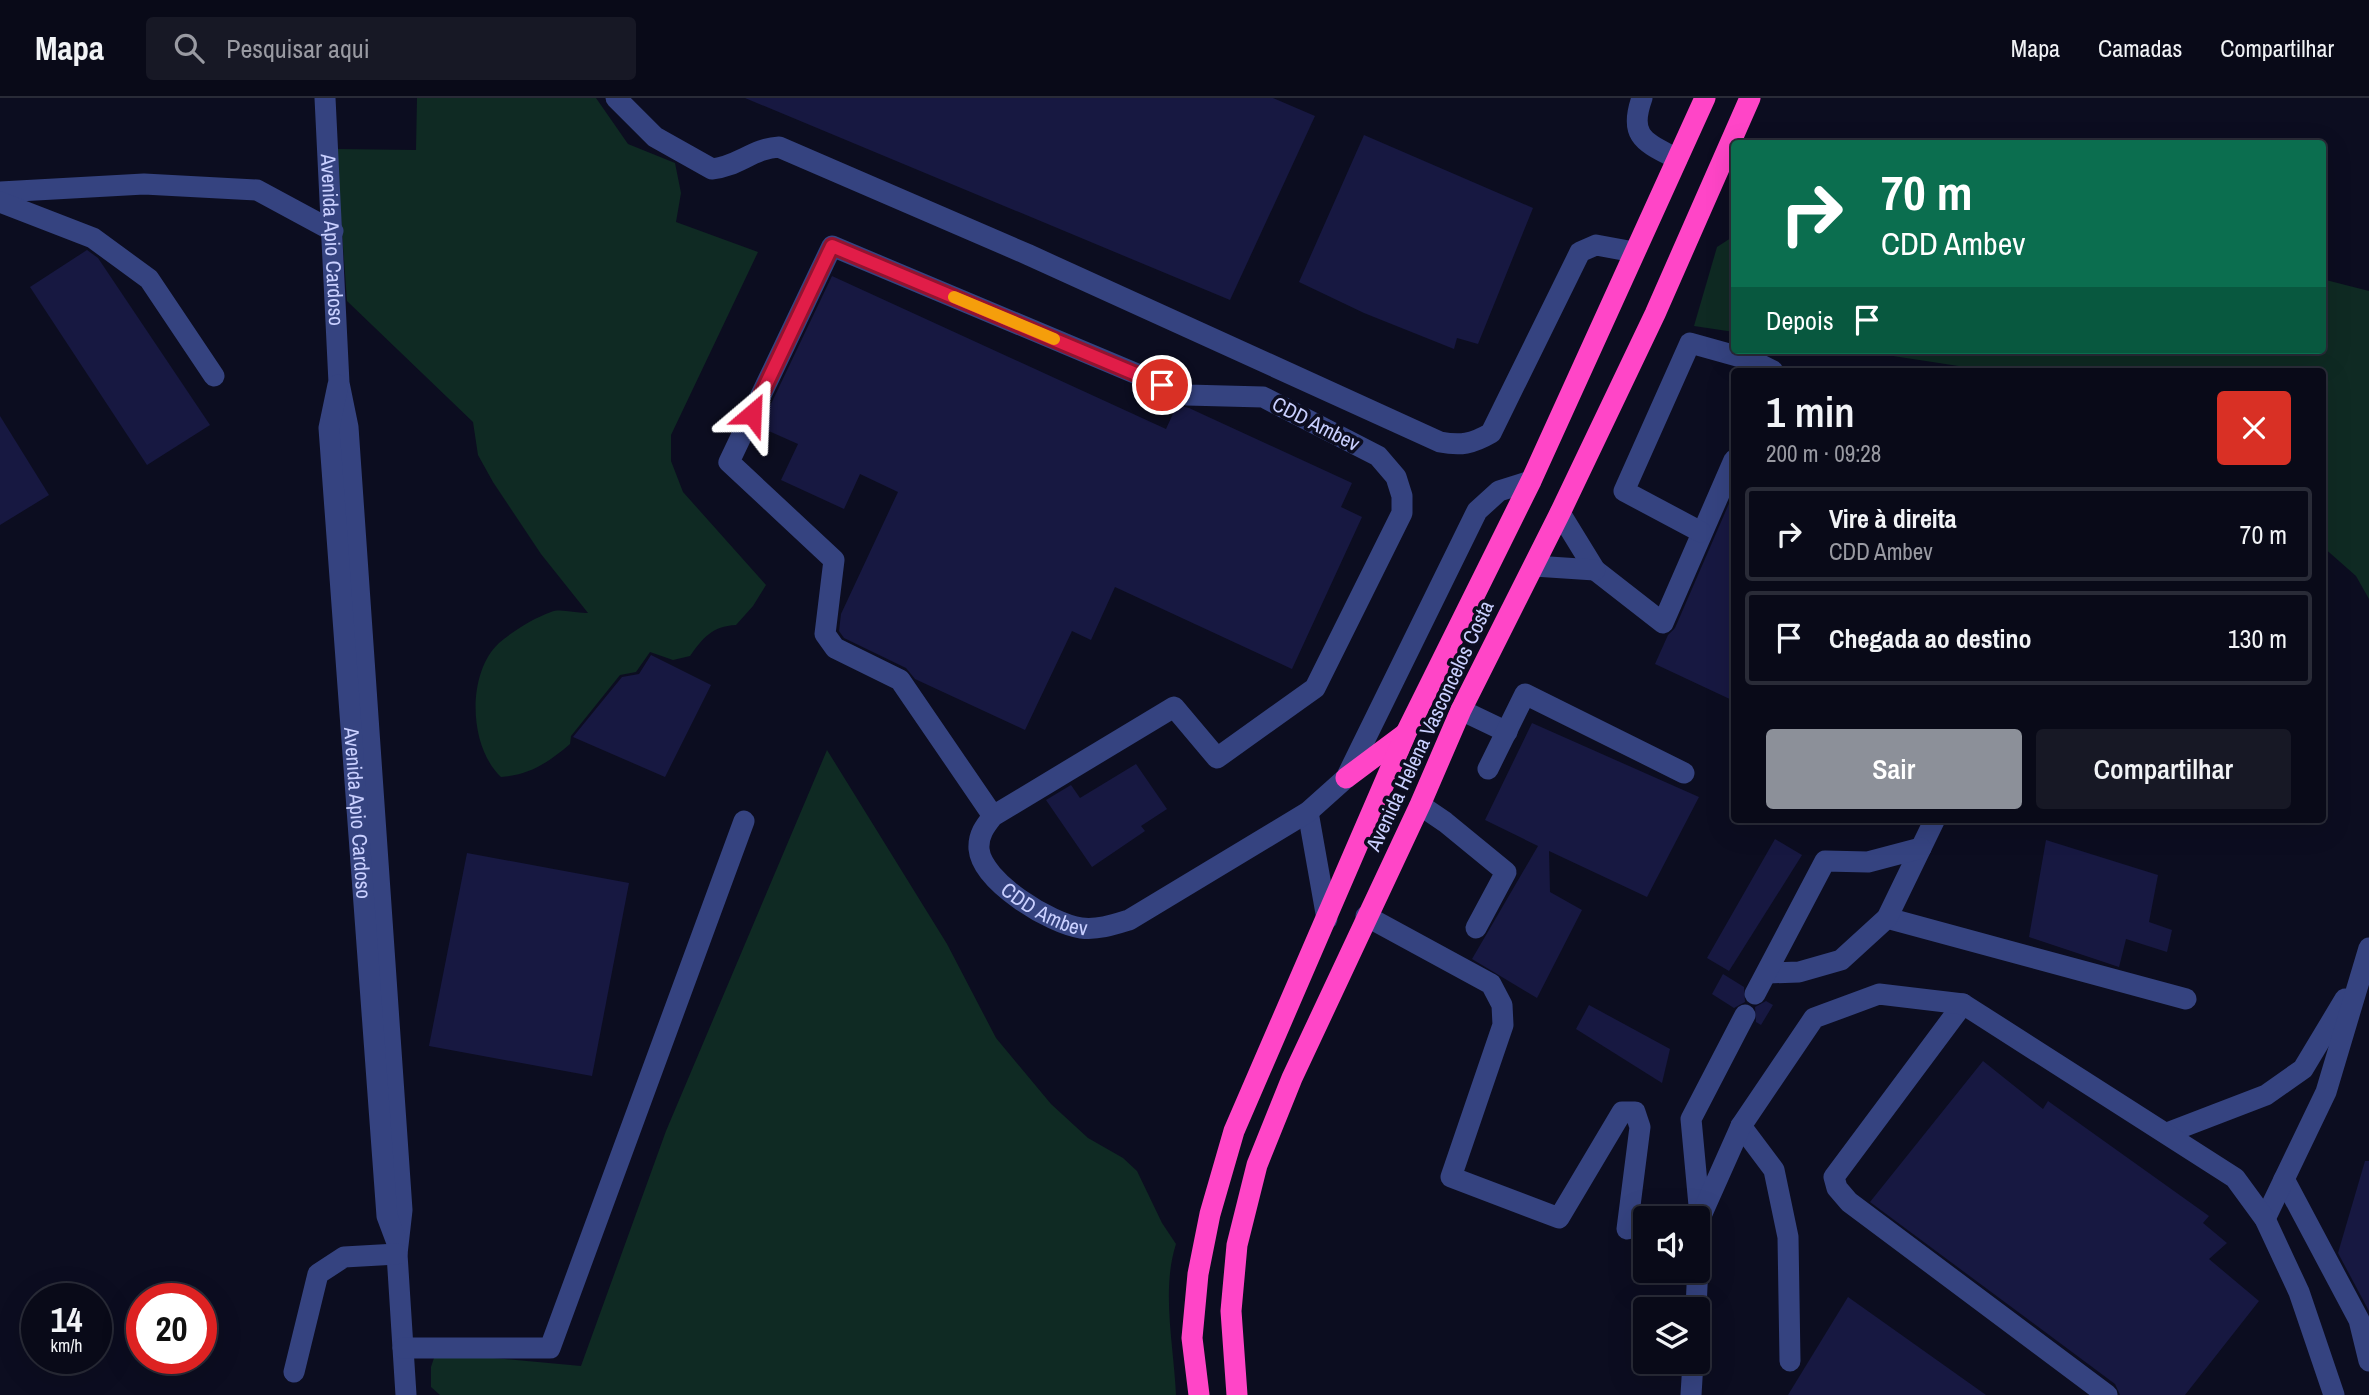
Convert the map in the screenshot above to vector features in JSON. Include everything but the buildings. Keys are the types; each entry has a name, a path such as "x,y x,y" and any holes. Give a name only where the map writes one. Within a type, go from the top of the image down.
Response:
{"highway":[{"name":"Avenida Helena Vasconcelos Costa","path":"1199,1395 1192,1338 1198,1274 1210,1214 1234,1131 1406,733 1531,481 1705,98"},
{"name":"Avenida Helena Vasconcelos Costa","path":"1732,140 1750,98"},
{"name":"Avenida Helena Vasconcelos Costa","path":"1237,1395 1231,1311 1237,1245 1257,1165 1292,1078 1420,805 1461,710 1560,513 1655,314 1731,141"},
{"path":"1346,778 1406,733"}],"street":[{"name":"Avenida Apio Cardoso","path":"324,98 339,383 329,428 387,1216 397,1248 406,1395"},
{"path":"616,98 655,137 712,169 734,164 765,148 779,147 1042,261 1440,442 1458,445 1474,443 1491,433 1511,398 1571,265 1580,252 1596,245 1634,252"},
{"path":"1642,98 1636,114 1636,129 1645,142 1677,159"},
{"path":"0,192 144,184 257,190 333,231"},
{"path":"0,202 93,238 149,279 214,376"},
{"name":"CDD Ambev","path":"993,816 900,680 835,648 825,634 834,560 729,462 832,246 1187,395 1263,397 1378,456 1396,477 1402,496 1402,513 1315,688 1217,758 1174,708 993,816 981,831 979,850 984,867 999,882 1046,916 1085,929 1108,927 1129,920 1308,812 1346,778"},
{"path":"1701,532 1623,491 1690,343 1751,360 1767,368"},
{"path":"1560,513 1595,570 1663,623 1731,467"},
{"path":"1346,778 1477,510 1499,491 1531,481"},
{"path":"1534,566 1595,570"},
{"path":"1488,769 1525,694 1684,773"},
{"path":"1461,710 1507,732"},
{"path":"1420,805 1506,872 1476,928"},
{"path":"1308,812 1327,919"},
{"path":"402,1349 550,1348 744,821"},
{"path":"1767,973 1799,972 1841,960 1887,918 1933,823"},
{"path":"1755,994 1825,861 1868,862 1921,848"},
{"path":"1366,916 1491,984 1503,1005 1503,1025 1451,1177 1559,1218 1622,1112 1635,1112 1640,1127 1627,1229"},
{"path":"1887,918 2186,999"},
{"path":"2265,1219 2326,1092 2369,948"},
{"path":"2168,1133 2266,1094 2303,1069 2362,971"},
{"path":"1706,1206 1741,1126 1814,1018 1878,994 1963,1004 2235,1178 2265,1219 2299,1292 2334,1395"},
{"path":"1963,1004 1834,1177 1837,1188 1849,1202 2107,1395"},
{"path":"1699,1206 1691,1119 1745,1015"},
{"path":"1741,1126 1774,1170 1788,1237 1790,1361"},
{"path":"2284,1179 2359,1320 2369,1361"},
{"path":"294,1372 318,1274 344,1257 397,1248"},
{"path":"1691,1395 1692,1374"}],"green space":[{"path":"417,98 596,98 628,144 675,163 681,193 676,222 758,252 671,435 671,461 683,492 766,585 753,606 736,625 709,634 690,656 673,660 650,652 636,672 620,675 571,736 570,744 538,766 511,776 501,777 490,764 478,730 477,691 488,656 505,638 544,615 555,611 588,613 541,554 493,482 478,455 473,422 347,301 336,149 416,150"},
{"path":"1731,238 1731,332 1694,326 1717,247"},
{"path":"2326,280 2369,291 2369,599 2356,576 2326,550 2326,368 1971,368 1880,354 2326,354"},
{"path":"827,750 947,944 996,1038 1051,1104 1088,1138 1123,1158 1137,1171 1162,1223 1176,1244 1169,1280 1169,1299 1176,1395 440,1395 431,1387 431,1367 434,1358 449,1354 581,1366 666,1131"}],"slow traffic":[{"path":"954,297 1054,339"}],"route":[{"path":"752,414 832,246 1162,385"}]}
